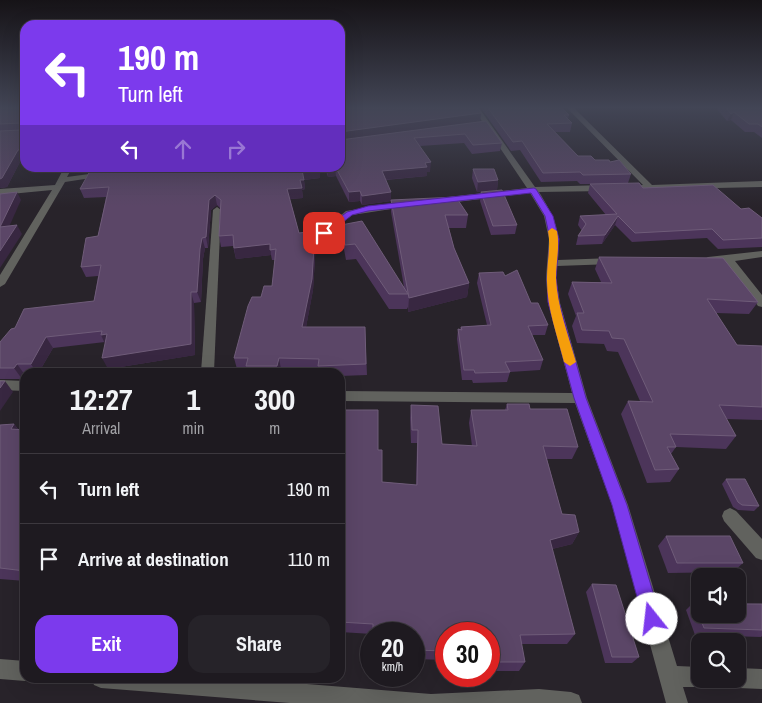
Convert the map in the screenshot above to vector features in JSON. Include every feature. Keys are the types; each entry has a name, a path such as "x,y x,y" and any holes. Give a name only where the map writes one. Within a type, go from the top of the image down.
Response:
{"street":[{"path":"495,141 534,190 549,216 554,239 551,278 554,302 580,398 620,505 677,703"},
{"path":"603,141 650,187"},
{"path":"0,284 51,200 66,172"},
{"path":"0,192 114,172"},
{"path":"621,188 762,184"},
{"path":"751,185 762,193"},
{"path":"324,233 350,213 368,209 534,190 611,188"},
{"path":"207,368 217,210"},
{"path":"698,260 728,259 762,254"},
{"path":"728,259 762,303"},
{"path":"553,262 621,261"},
{"path":"0,385 20,386"},
{"path":"345,396 580,398"},
{"path":"730,516 762,552"},
{"path":"0,669 20,671"},
{"path":"668,676 691,677"},
{"path":"746,678 762,679"},
{"path":"166,683 427,703"},
{"path":"435,703 539,700 571,703"}],"building":[{"path":"0,141 20,141 20,150 0,179"},
{"path":"345,141 416,141 431,162 425,163 427,167 382,171 391,192 362,196 360,191 349,192 338,172 345,172"},
{"path":"470,141 500,141 502,143 473,145"},
{"path":"512,141 563,141 578,156 591,156 595,160 609,160 610,162 619,160 631,174 583,175 580,172 543,173 522,141"},
{"path":"473,169 494,169 498,180 478,182"},
{"path":"89,172 302,172 304,180 300,180 302,188 287,189 299,233 315,231 312,279 302,327 365,327 366,364 318,366 319,359 279,358 277,366 246,366 248,358 234,358 252,297 261,297 264,286 272,286 276,249 270,250 270,244 234,248 233,235 219,236 221,200 215,195 209,200 206,237 202,238 200,249 197,292 191,292 191,344 102,358 107,334 101,335 102,331 46,337 31,364 17,364 14,368 0,368 0,342 11,329 15,328 24,309 94,301 101,265 81,267 86,238 98,236 109,187 80,189"},
{"path":"639,183 643,188 713,185 741,209 749,208 762,218 762,238 723,240 712,229 635,233 618,216 605,235 578,236 586,224 580,216 617,214 590,184"},
{"path":"502,190 517,225 493,226 481,192"},
{"path":"17,192 0,227 0,194"},
{"path":"456,197 468,215 445,215 454,248 469,283 409,298 391,200"},
{"path":"362,221 408,294 389,294 355,244 345,245 341,225"},
{"path":"17,225 0,251 0,227"},
{"path":"599,257 723,258 758,302 707,299 737,345 762,346 762,407 719,405 736,436 670,434 676,447 667,447 679,469 655,470 628,401 653,402 624,339 612,338 609,331 582,330 577,313 584,313 572,282 612,283"},
{"path":"517,270 531,303 538,303 548,325 528,326 543,360 505,362 510,372 475,373 474,370 464,370 458,329 462,330 461,327 491,325 479,273 503,272 505,276"},
{"path":"0,381 5,381 0,388"},
{"path":"507,404 529,404 530,409 567,409 578,447 543,446 562,514 575,515 579,532 550,540 575,634 520,635 525,662 500,662 500,622 435,622 435,651 425,650 425,622 345,622 345,410 378,410 378,450 382,450 382,482 417,485 418,430 412,430 411,405 438,406 442,444 477,446 471,410 508,410"},
{"path":"14,424 11,429 20,430 20,570 0,568 0,425"},
{"path":"726,479 745,479 759,506 742,505 738,502"},
{"path":"666,536 730,536 743,563 677,563"},
{"path":"592,584 616,585 639,657 612,657"},
{"path":"746,604 762,604 762,630 704,628 702,623 746,623"}],"slow traffic":[{"path":"552,231 554,239 551,278 554,302 570,362"}],"route":[{"path":"324,233 350,213 368,209 534,190 549,216 554,239 551,278 554,302 580,398 620,505 652,619"}]}
